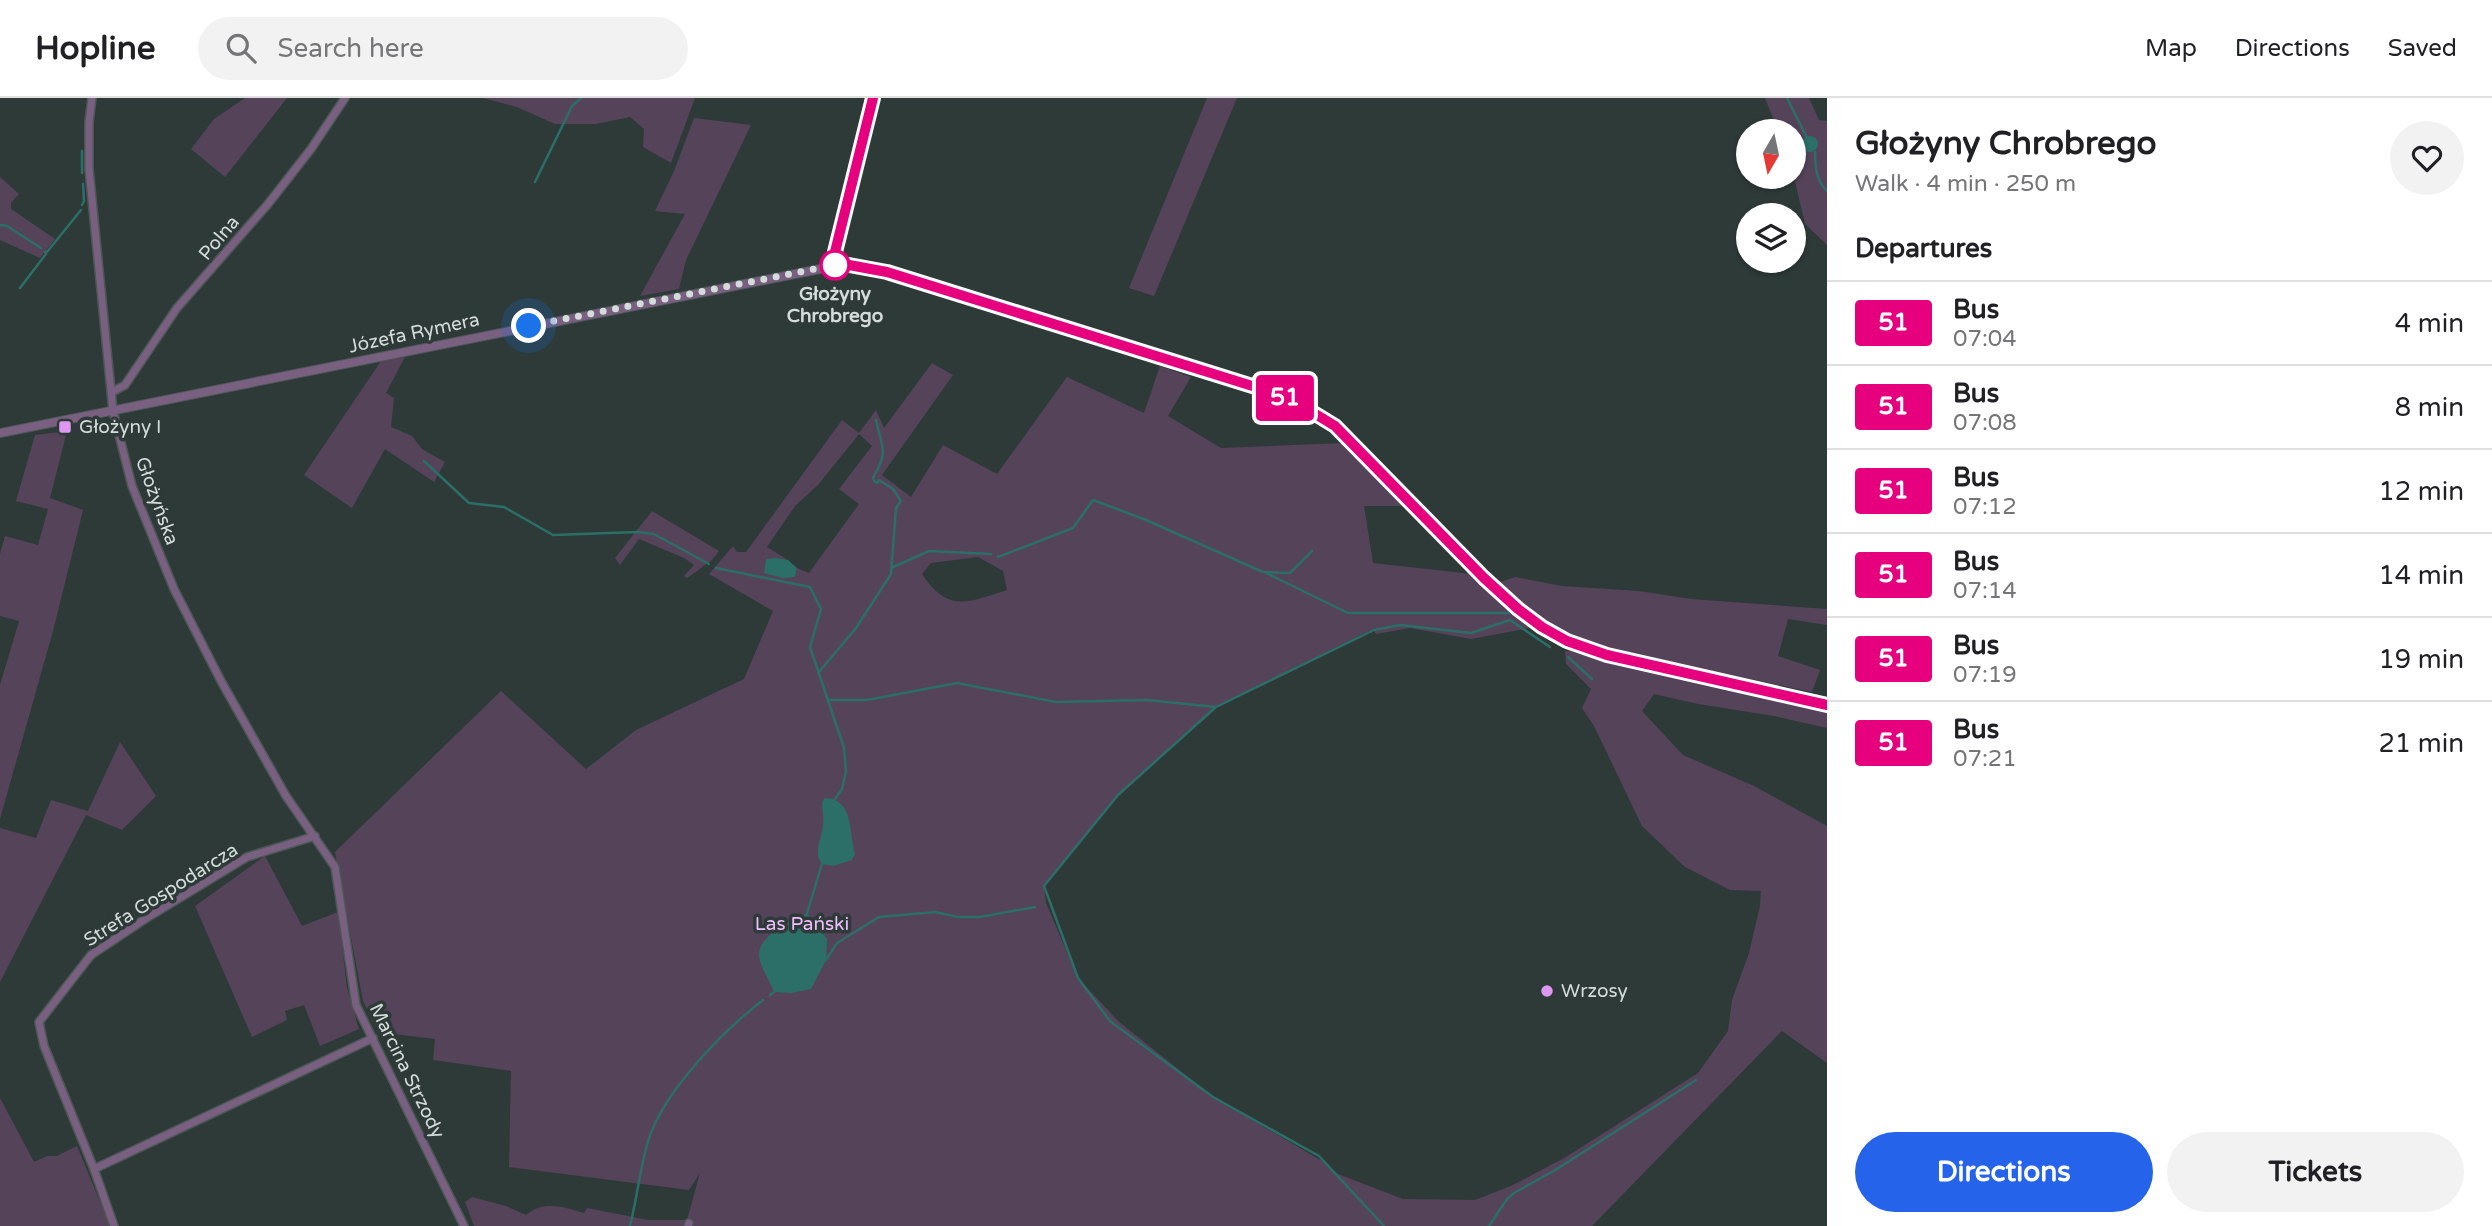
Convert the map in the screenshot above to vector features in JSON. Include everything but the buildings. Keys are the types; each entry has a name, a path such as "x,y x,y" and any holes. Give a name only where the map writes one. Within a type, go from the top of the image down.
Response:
{"street":[{"name":"Głożyńska","path":"92,98 89,169 113,411 132,486 174,589 221,681 273,775 320,844"},
{"name":"Polna","path":"112,392 125,384 177,308 268,204 311,149 345,98"},
{"path":"835,265 835,252 872,98"},
{"name":"Józefa Rymera","path":"0,433 835,265 849,265 887,272 1289,399 1335,426 1484,578 1542,627 1567,641 1607,655 1827,705"},
{"name":"Strefa Gospodarcza","path":"114,1226 44,1046 39,1022 91,955 102,947 223,870 247,858 315,836"},
{"name":"Marcina Strzody","path":"320,844 335,867 356,1005 464,1226"},
{"path":"94,1169 373,1038"}],"green space":[{"path":"245,98 287,98 225,177 191,149 214,119"},
{"path":"483,98 695,98 671,163 643,147 644,129 630,117 596,124 555,124 517,107"},
{"path":"1207,98 1237,98 1154,296 1129,288"},
{"path":"1765,98 1809,98 1819,120 1827,121 1827,245 1806,225 1806,203 1800,203 1797,189 1806,189 1806,119 1773,119"},
{"path":"694,118 751,125 686,260 679,289 640,296 685,214 655,211"},
{"path":"0,177 19,194 11,203 11,209 55,239 40,258 0,240"},
{"path":"405,357 386,393 394,398 391,427 412,436 422,449 445,462 434,482 385,449 352,508 304,475 381,361"},
{"name":"Las Pański","path":"932,363 953,375 882,475 911,497 943,445 997,474 1067,377 1144,413 1160,366 1191,377 1168,416 1221,448 1345,443 1409,506 1364,506 1373,563 1472,574 1530,628 1471,639 1410,628 1376,634 1373,629 1216,707 1118,795 1044,886 1046,903 1078,978 1118,1021 1213,1097 1322,1161 1338,1174 1403,1199 1475,1200 1513,1185 1566,1157 1698,1073 1728,1031 1732,1000 1749,953 1761,891 1730,890 1685,867 1642,826 1594,726 1582,708 1591,689 1566,664 1565,651 1827,711 1827,728 1654,694 1642,711 1683,755 1754,786 1827,826 1827,1063 1782,1031 1592,1226 474,1226 465,1202 472,1197 506,1206 526,1215 539,1208 554,1206 584,1213 587,1208 648,1220 687,1220 700,1173 689,1190 509,1167 511,1071 433,1060 435,1039 378,1032 363,1001 335,852 501,691 586,769 636,730 744,679 773,611 709,574 733,546 737,552 746,552 842,420 859,433 876,410 884,428","holes":["859,434 872,446 839,489 859,504 809,573 797,568 795,577 777,558 788,560 767,547 795,506 818,485","978,557 1003,571 1007,590 959,602 941,595 922,574 931,563"]},
{"path":"67,431 50,498 83,510 53,631 0,819 0,685 19,621 0,616 0,554 5,536 38,545 48,509 16,501 35,435"},
{"path":"652,511 719,551 712,560 687,578 684,576 694,565 639,539 620,565 615,558"},
{"path":"1515,577 1562,586 1827,609 1827,625 1788,619 1778,656 1820,670 1812,692 1610,650 1565,633 1528,610 1498,583"},
{"path":"120,742 156,796 122,830 86,815 0,982 0,828 36,838 51,800 88,811"},
{"path":"265,856 302,926 338,912 347,988 359,1029 320,1046 304,1005 285,1011 287,1020 252,1037 195,906"},
{"path":"0,1098 34,1162 47,1156 57,1156 77,1146 110,1226 0,1226"}],"water":[{"path":"1813,136 1818,141 1816,150 1806,151 1806,137"},
{"path":"766,559 788,560 797,568 795,577 783,578 764,573"},
{"path":"825,798 841,804 846,810 855,854 852,860 833,866 822,864 818,855 823,823 822,802"},
{"path":"807,913 827,939 826,960 811,989 791,993 774,992 760,961 759,952 767,938 775,931"}],"waterway":[{"path":"535,182 572,106 581,98"},
{"path":"1787,98 1807,138"},
{"path":"82,151 82,173"},
{"path":"1815,152 1817,173 1827,191"},
{"path":"82,205 83,184"},
{"path":"20,288 45,252 81,210"},
{"path":"0,225 7,226 41,248"},
{"path":"819,672 856,628 891,574 896,508 901,501 893,489 879,480 875,482 873,478 883,455 876,420"},
{"path":"424,461 469,503 504,507 553,535 638,532 654,534 709,564"},
{"path":"998,557 1073,528 1093,500 1146,520 1263,572 1290,573 1312,551"},
{"path":"891,568 929,551 991,554"},
{"path":"716,568 810,587 821,609 810,647 844,748 846,771 842,789 835,799"},
{"path":"1266,573 1348,613 1508,613"},
{"path":"1384,1226 1319,1156 1213,1097 1110,1021 1078,978 1044,886 1118,795 1216,707 1374,630 1400,625 1471,633 1510,620 1550,647"},
{"path":"1568,657 1592,679"},
{"path":"828,700 867,700 957,683 1056,702 1147,700 1216,707"},
{"path":"807,913 822,864"},
{"path":"826,960 837,943 879,917 935,912 958,917 980,917 1035,907"},
{"path":"770,995 774,992"},
{"path":"630,1226 648,1141 667,1103 680,1083 713,1045 763,1000"},
{"path":"1489,1226 1514,1193 1557,1169 1696,1080"}],"bus line":[{"name":"51","path":"873,98 835,252 835,265 887,272 1278,394 1335,426 1484,578 1542,627 1567,641 1607,655 1827,705"}],"place":[{"name":"Głożyny Chrobrego","path":"835,265"},
{"name":"Głożyny I","path":"65,427"},
{"name":"Wrzosy","path":"1547,991"}],"route":[{"path":"529,326 835,265"}]}
